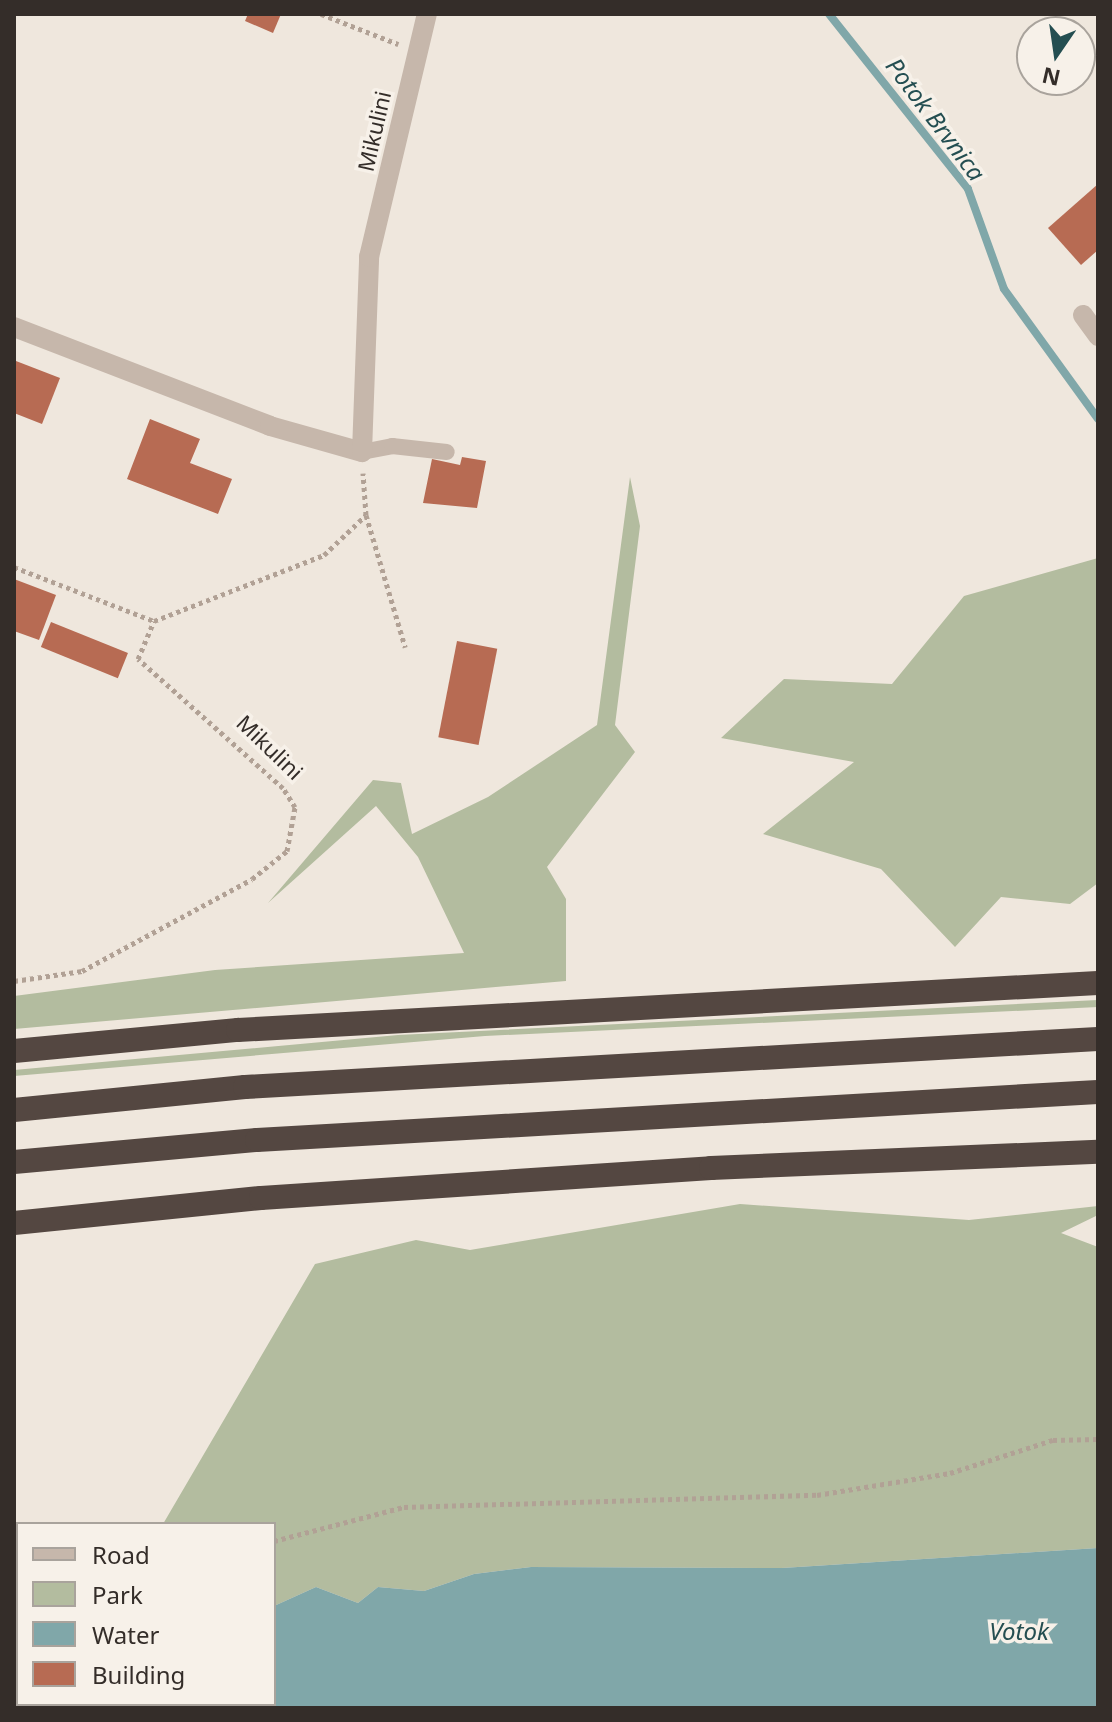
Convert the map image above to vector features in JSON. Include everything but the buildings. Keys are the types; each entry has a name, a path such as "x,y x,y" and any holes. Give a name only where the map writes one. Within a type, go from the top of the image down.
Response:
{"highway":[{"path":"14,1051 238,1030 1098,983"},
{"path":"14,1110 245,1087 1098,1039"},
{"path":"14,1162 257,1140 1098,1092"},
{"path":"14,1223 369,1191 1098,1152"}],"street":[{"name":"Mikulini","path":"362,452 369,257 427,14"},
{"path":"1083,315 1098,336"},
{"path":"14,327 270,426 362,452"}],"lane":[{"path":"362,452 392,446 447,452"}],"path":[{"path":"321,14 418,52"},
{"path":"362,452 366,515 405,647"},
{"path":"14,567 154,621 324,555 366,515"},
{"name":"Mikulini","path":"14,981 82,971 262,873 287,851 297,827 283,788 139,667 154,621"},
{"path":"276,1540 404,1507 817,1495 950,1473 1053,1440 1098,1439"}],"green space":[{"path":"630,477 640,526 615,725 635,752 547,867 566,899 566,981 14,1029 14,996 215,970 464,953 418,857 376,806 268,903 373,780 401,783 412,834 488,797 597,725"},
{"path":"1098,558 1098,883 1070,904 1001,897 955,947 881,869 763,834 854,762 721,738 784,679 892,684 964,596"},
{"path":"1098,1000 1098,1007 485,1036 14,1076 14,1070 398,1035"},
{"path":"740,1204 969,1220 1098,1206 1098,1215 1061,1233 1098,1247 1098,1548 782,1568 531,1567 474,1574 424,1591 378,1587 358,1603 316,1587 276,1605 276,1522 164,1522 315,1264 416,1240 470,1250"},
{"path":"14,1663 16,1706 72,1706 14,1708"}],"water":[{"name":"Votok","path":"1098,1548 1098,1708 128,1708 276,1706 276,1605 316,1587 358,1603 378,1587 424,1591 474,1574 531,1567 782,1568"}],"waterway":[{"name":"Potok Brvnica","path":"829,14 968,189 1004,289 1098,419"}]}
